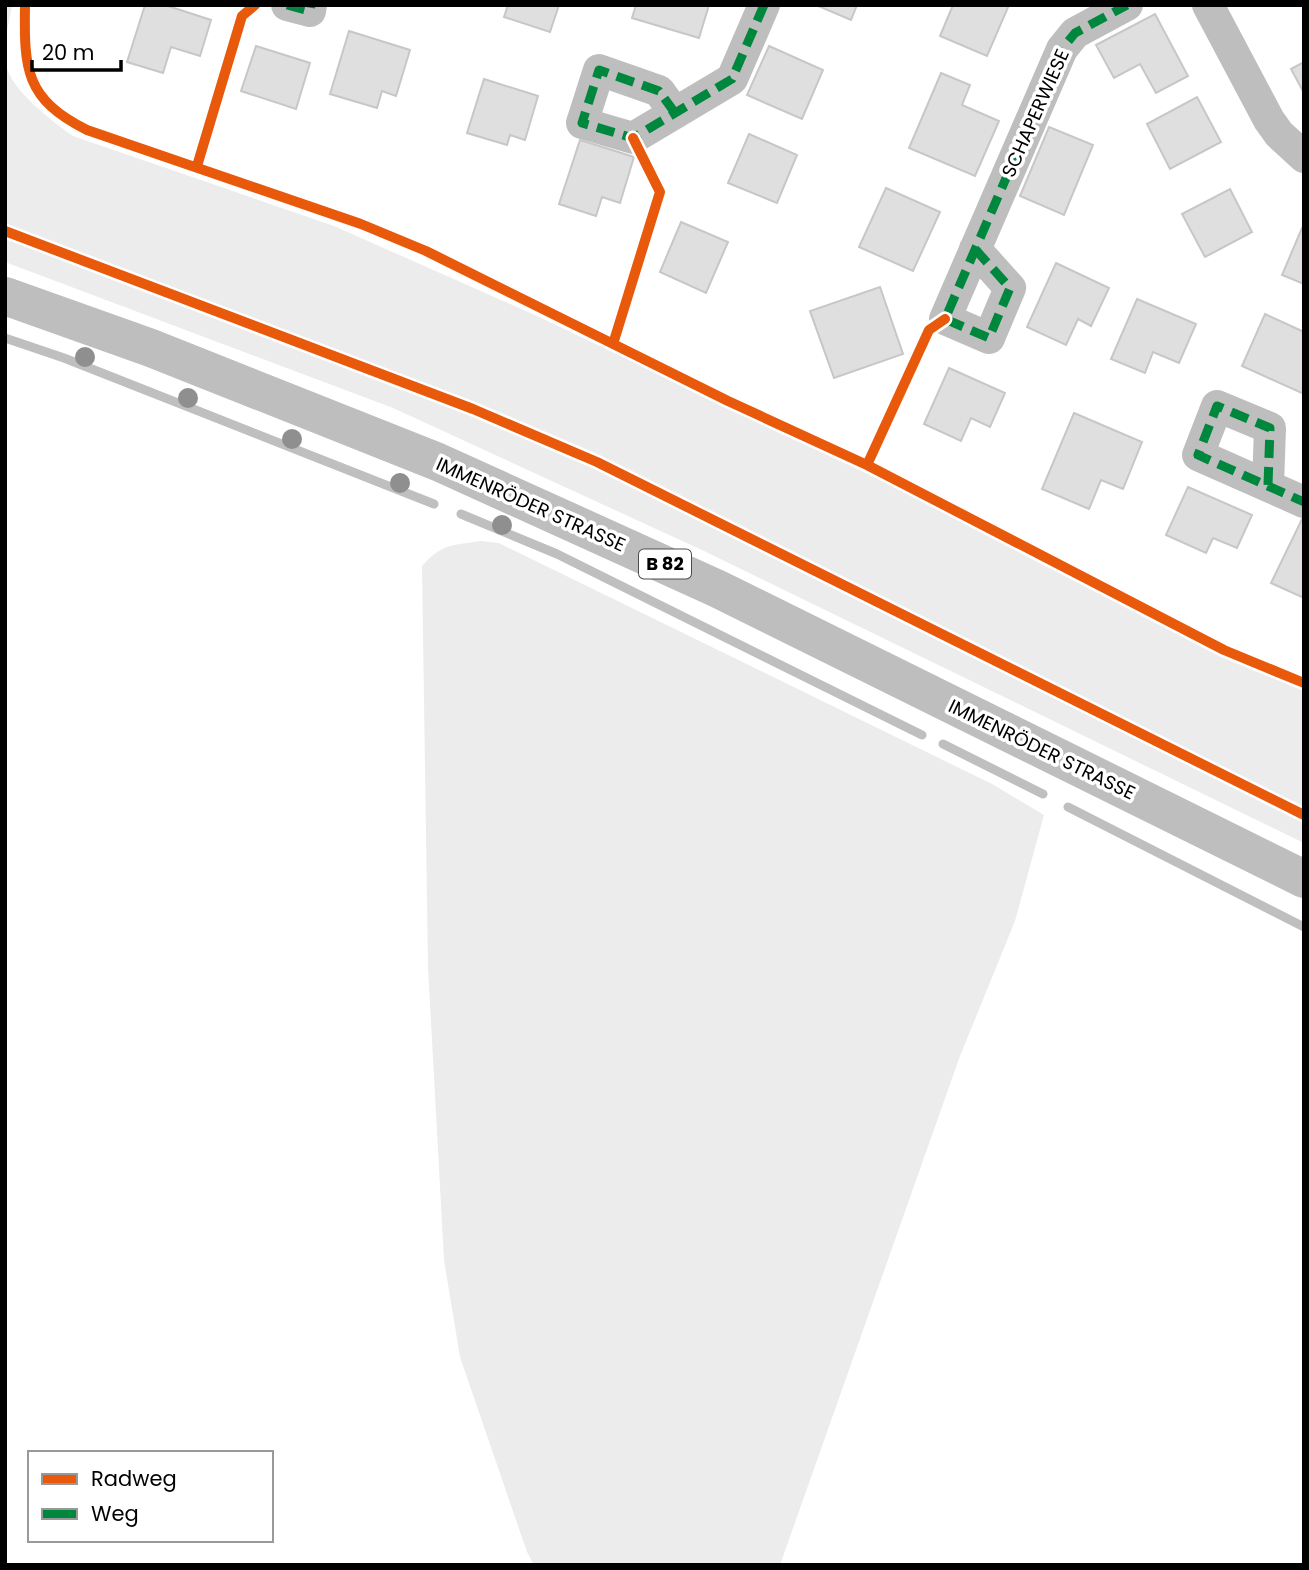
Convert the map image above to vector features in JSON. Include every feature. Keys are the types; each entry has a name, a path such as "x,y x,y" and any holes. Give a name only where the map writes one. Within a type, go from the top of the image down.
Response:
{"main road":[{"name":"IMMENRÖDER STRASSE","path":"5,296 151,348 450,467 718,589 1304,880"}],"street":[{"path":"287,5 310,11 311,5"},
{"path":"675,113 732,79 764,5"},
{"name":"SCHAPERWIESE","path":"975,249 1062,49 1075,33 1128,5"},
{"path":"1208,5 1269,120 1279,134 1304,157"},
{"path":"1268,485 1304,502"}],"shaded area":[{"path":"5,5 12,5 5,48"},
{"path":"5,58 10,75 24,95 73,136 334,226 535,315 918,498 1210,650 1304,690 1304,843 704,551 393,408 5,262"},
{"path":"481,541 499,543 992,784 1044,815 1015,921 960,1056 780,1565 534,1565 527,1552 460,1357 444,1260 428,967 422,566 442,549"}],"building":[{"path":"145,5 165,5 211,20 200,56 171,47 163,73 127,62"},
{"path":"508,5 559,5 550,32 504,17"},
{"path":"636,5 709,5 699,38 632,18"},
{"path":"816,5 857,5 851,20"},
{"path":"953,5 1009,5 987,56 940,36"},
{"path":"1155,14 1188,76 1156,93 1140,64 1114,78 1096,45"},
{"path":"349,31 410,50 396,96 382,91 377,108 330,94"},
{"path":"256,46 310,63 296,109 241,91"},
{"path":"769,46 823,70 802,119 747,95"},
{"path":"1304,62 1304,93 1291,69"},
{"path":"941,73 970,85 962,105 999,121 975,176 909,148"},
{"path":"484,79 538,96 525,140 510,135 507,145 467,133"},
{"path":"1197,97 1221,142 1170,169 1147,124"},
{"path":"1049,127 1093,145 1064,215 1020,196"},
{"path":"749,134 797,155 777,203 728,183"},
{"path":"580,140 634,157 620,203 602,197 596,216 559,204"},
{"path":"886,188 940,212 913,271 859,247"},
{"path":"1230,189 1252,232 1205,257 1182,214"},
{"path":"681,222 728,242 706,293 660,272"},
{"path":"1304,228 1304,284 1282,275"},
{"path":"1056,263 1109,288 1091,326 1078,319 1066,345 1027,327"},
{"path":"880,287 903,354 834,378 810,311"},
{"path":"1137,299 1196,324 1179,363 1153,352 1145,373 1111,359"},
{"path":"1265,314 1304,332 1304,394 1242,366"},
{"path":"949,368 1005,393 990,427 971,418 961,441 924,424"},
{"path":"1074,413 1142,442 1123,489 1101,480 1089,509 1042,489"},
{"path":"1188,487 1252,515 1237,548 1213,538 1206,553 1166,535"},
{"path":"1302,519 1304,520 1304,598 1271,583"}],"waterway":[{"path":"5,338 64,358 434,504"},
{"path":"461,514 557,554 922,735"},
{"path":"943,744 1043,794"},
{"path":"1068,807 1304,927"}],"marked path":[{"path":"287,5 310,11 311,5"},
{"path":"675,113 659,91 599,70 582,123 633,138 732,79 764,5"},
{"path":"975,249 1010,288 989,338 945,319 1062,49 1075,33 1127,5"},
{"path":"1268,485 1270,428 1217,406 1198,455 1304,502"}],"cycle path":[{"path":"25,5 26,47 32,80 51,106 87,130 361,224 426,251 728,401 867,465 1224,650 1304,683"},
{"path":"197,166 242,16 255,5"},
{"path":"613,344 660,192 633,138"},
{"path":"5,231 473,409 597,462 1304,815"},
{"path":"867,465 929,330 945,319"}]}
